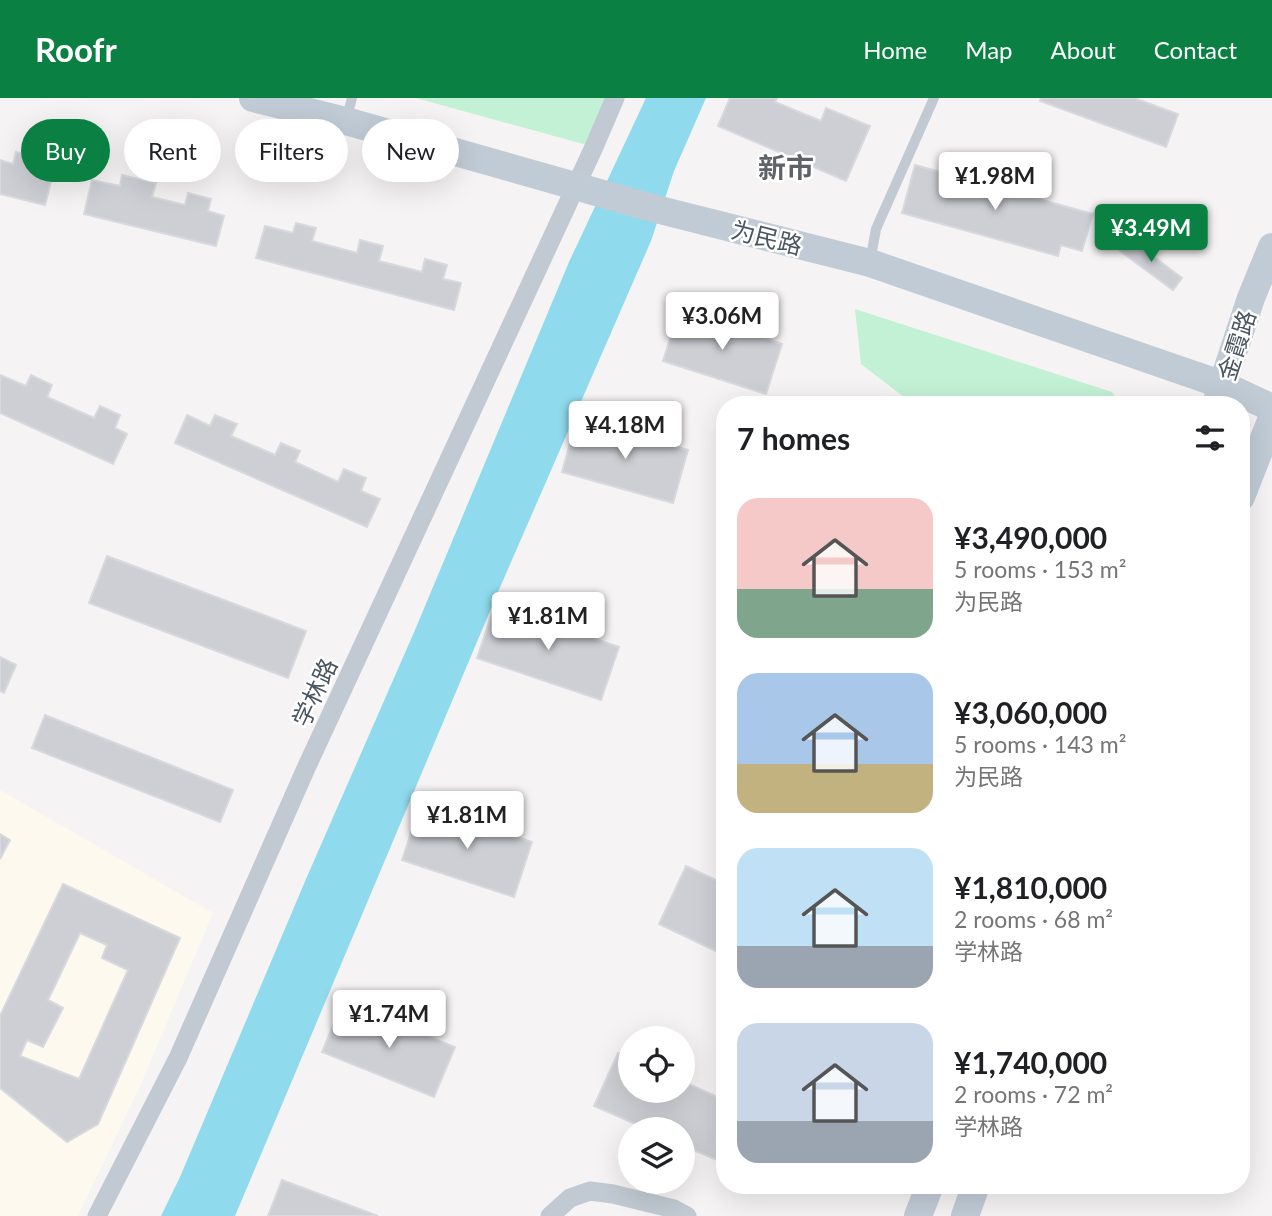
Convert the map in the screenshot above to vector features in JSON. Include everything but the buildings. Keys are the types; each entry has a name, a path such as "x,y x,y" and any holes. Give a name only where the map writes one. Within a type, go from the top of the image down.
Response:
{"street":[{"name":"为民路","path":"253,98 349,110 585,190 870,263 1219,395"},
{"name":"学林路","path":"97,1216 178,1058 307,766 585,190 615,98"},
{"name":"金霞路","path":"1219,395 1251,298 1272,247"},
{"name":"为民路","path":"1250,403 1272,408"},
{"path":"1250,474 1272,418"},
{"path":"550,1216 570,1198 590,1191 674,1209 688,1216"},
{"path":"918,1216 927,1194"},
{"path":"965,1216 973,1194"}],"lane":[{"path":"870,263 876,229 934,98"}],"shaded area":[{"path":"0,790 213,913 142,1082 78,1216 0,1216"}],"green space":[{"path":"416,98 615,98 594,147"},
{"path":"855,309 1112,392 1115,396 903,396 861,364"}],"water":[{"path":"646,98 706,98 674,171 651,241 498,592 235,1216 161,1216 415,630 569,262"}],"district":[{"name":"新市","path":"786,167"}]}
